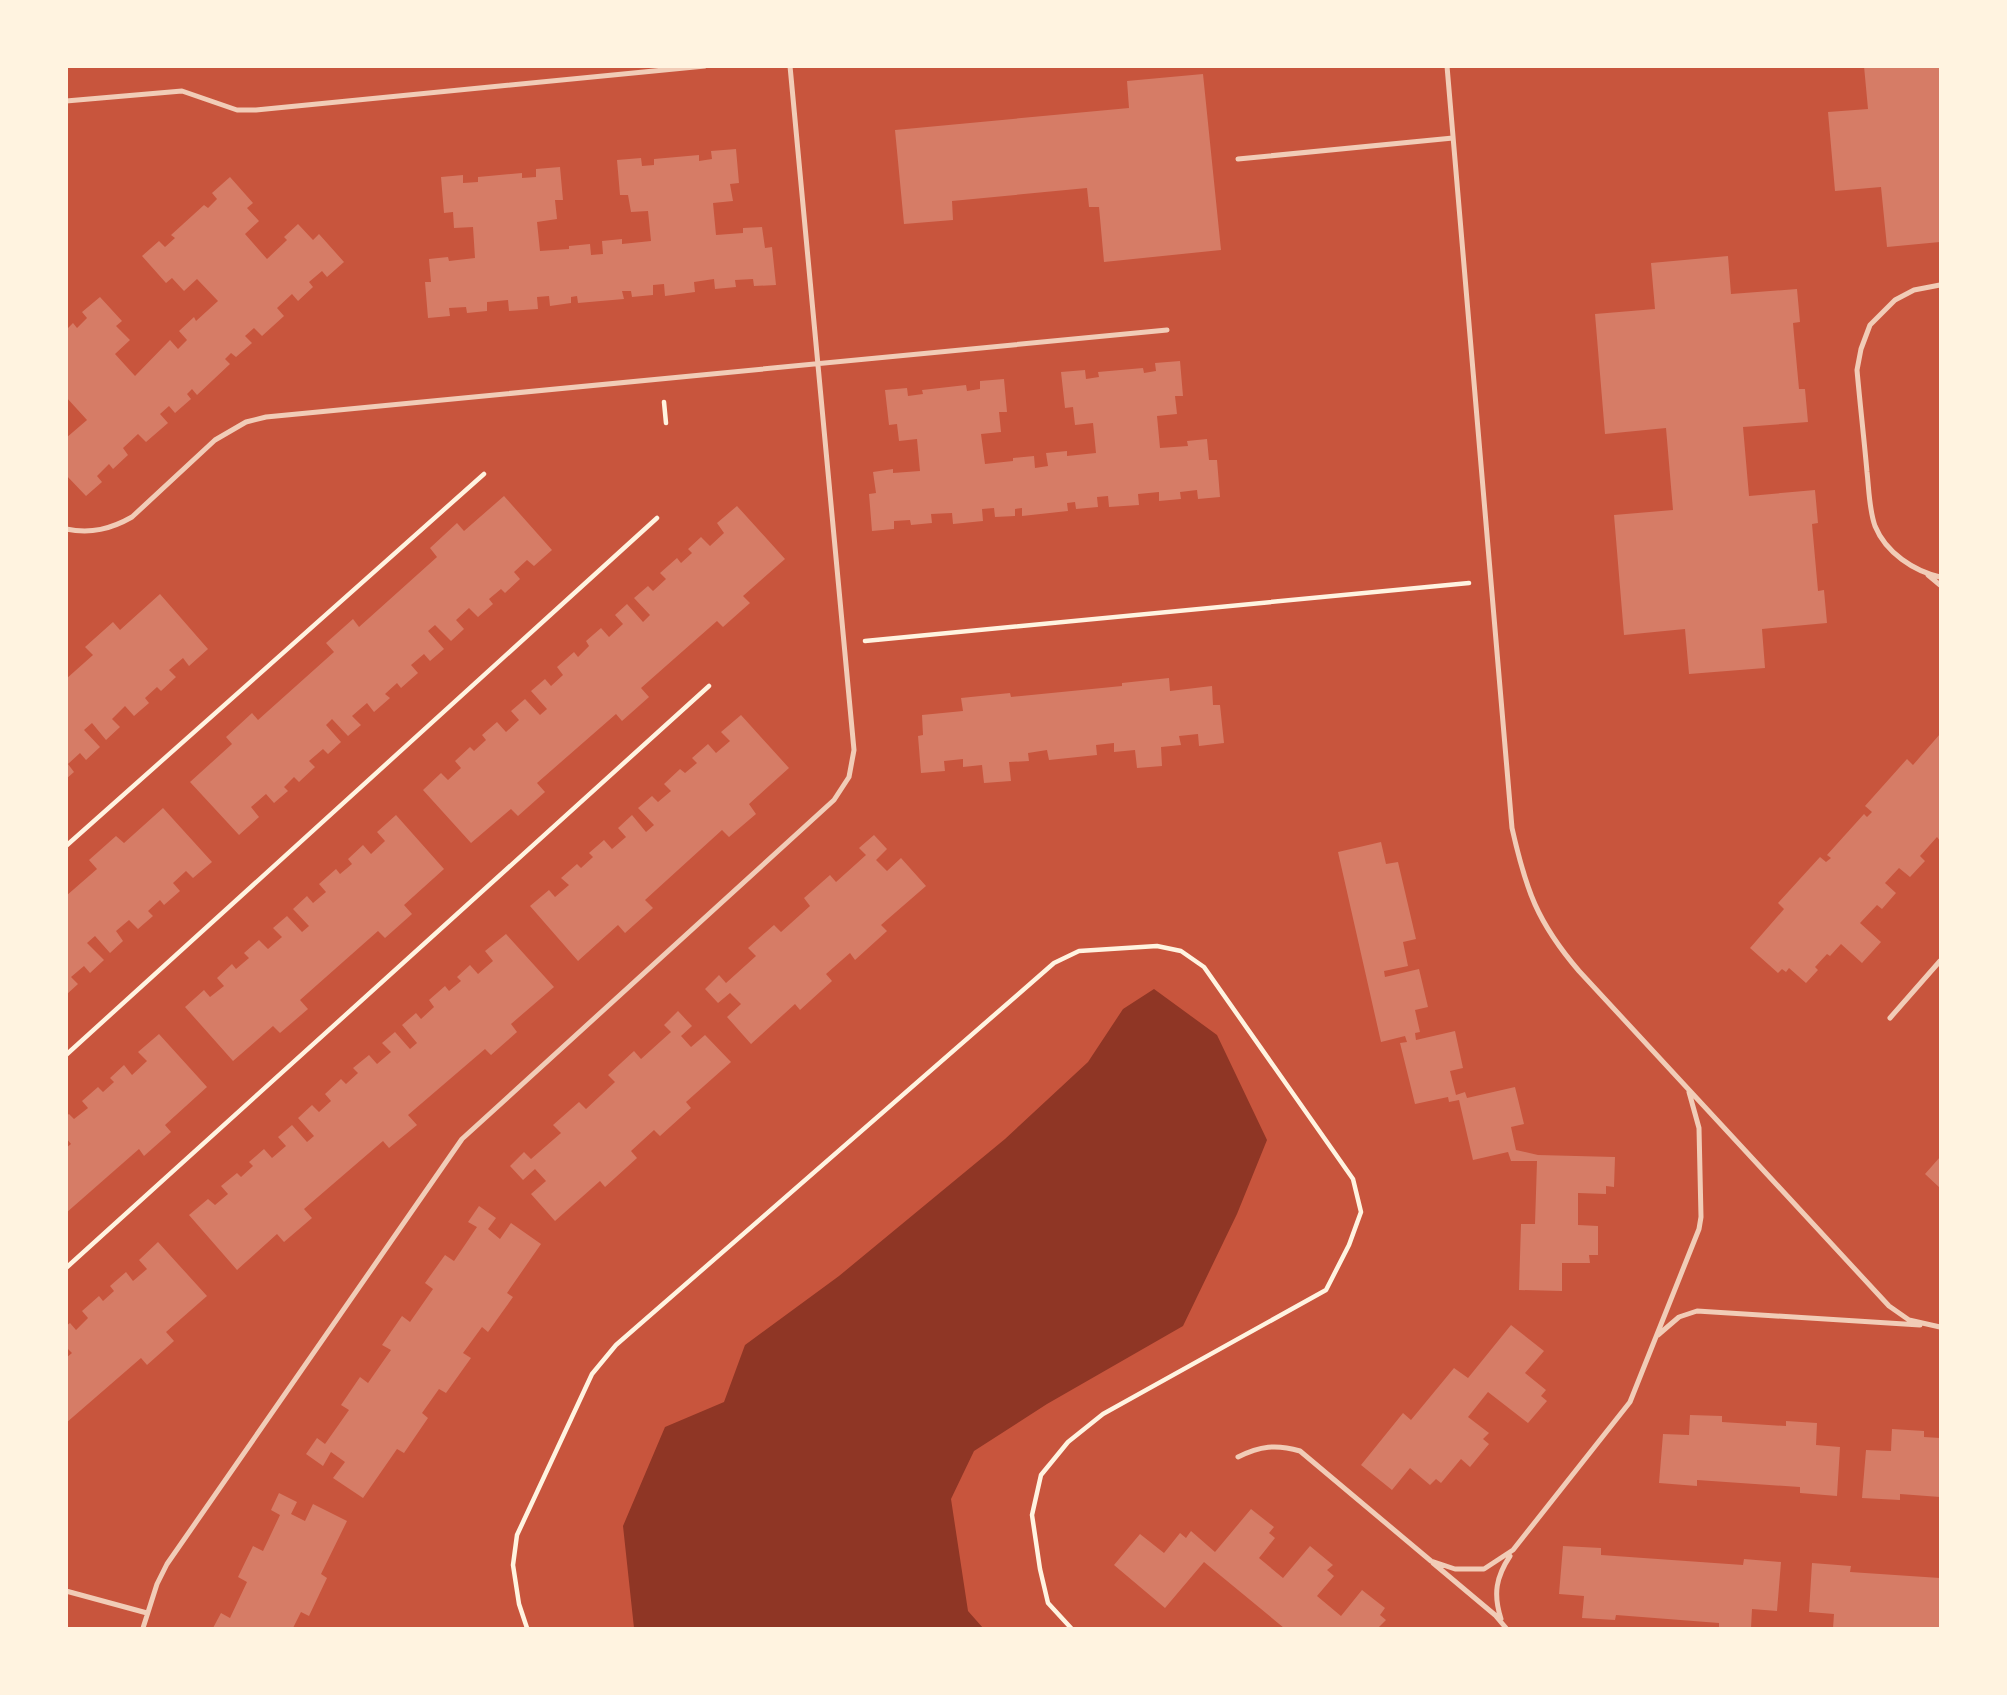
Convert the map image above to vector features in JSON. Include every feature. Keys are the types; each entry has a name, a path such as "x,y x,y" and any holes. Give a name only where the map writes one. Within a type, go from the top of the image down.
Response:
{"lane":[{"path":"66,101 182,91 237,110 256,110 705,66"},
{"path":"142,1629 167,1564 462,1139 839,793 849,777 854,750 790,66"},
{"path":"1447,66 1512,828 1521,871 1537,912 1572,963 1889,1306 1909,1320 1939,1327"},
{"path":"1238,159 1453,138"},
{"path":"1941,285 1914,290 1895,300 1870,325 1857,370 1876,527 1889,547 1907,564 1941,577"},
{"path":"66,529 89,531 117,525 132,517 215,440 246,422 266,417 1167,330"},
{"path":"1926,573 1941,585"},
{"path":"1890,1018 1941,961"},
{"path":"1505,1627 1497,1605 1497,1579 1513,1550 1630,1402 1699,1229 1699,1128 1688,1089"},
{"path":"1655,1338 1679,1317 1697,1311 1939,1327"},
{"path":"1238,1457 1267,1446 1283,1446 1300,1451 1495,1615 1505,1627"},
{"path":"1431,1561 1455,1569 1484,1569 1513,1550"},
{"path":"66,1591 147,1612"}],"path":[{"path":"66,846 484,474"},
{"path":"66,1055 657,518"},
{"path":"844,643 1491,581"},
{"path":"66,1268 709,686"},
{"path":"527,1629 519,1604 513,1565 517,1535 592,1374 616,1345 1054,963 1079,951 1157,946 1181,951 1204,967 1353,1179 1361,1213 1349,1245 1326,1290 1103,1414 1068,1442 1041,1475 1032,1515 1040,1569 1048,1603 1071,1629"}],"shaded area":[{"path":"1154,989 1217,1035 1267,1140 1237,1214 1183,1326 1047,1404 974,1451 951,1499 968,1611 983,1628 634,1628 623,1526 665,1427 724,1402 745,1345 839,1276 1005,1139 1088,1062 1123,1009"}],"building":[{"path":"1864,66 1940,66 1940,242 1887,247 1881,187 1835,191 1828,112 1868,109"},
{"path":"1203,74 1221,250 1104,262 1099,207 1089,207 1087,188 952,201 953,220 904,224 895,130 1129,108 1127,81"},
{"path":"736,149 739,183 730,184 733,201 713,203 716,235 743,233 743,228 762,227 765,248 772,247 776,285 754,286 753,279 735,280 736,287 715,289 714,279 694,282 695,292 665,296 664,284 653,285 653,295 632,297 631,291 622,291 624,299 578,303 577,296 571,297 571,303 550,306 549,296 537,297 538,309 509,311 508,300 487,302 487,311 467,313 466,307 449,308 450,316 428,318 425,282 431,282 429,259 448,257 449,261 475,258 473,227 454,228 453,212 444,213 441,177 463,175 463,183 478,182 478,177 522,173 522,178 536,177 536,169 560,167 563,200 555,200 557,219 537,222 540,251 590,244 591,255 603,254 602,241 622,239 622,244 651,241 648,211 631,212 628,195 620,195 617,160 641,158 642,166 654,165 654,159 699,155 699,161 712,159 711,151"},
{"path":"230,177 253,203 247,208 259,221 245,234 267,259 287,240 284,237 298,224 313,240 319,234 344,262 327,277 322,271 309,282 313,287 298,301 292,294 277,308 284,316 262,336 254,328 245,336 252,343 236,357 231,353 225,359 230,364 197,395 192,389 187,394 191,399 175,413 169,406 160,414 168,423 146,442 138,434 123,448 128,455 113,469 109,464 97,476 102,482 86,496 66,475 66,438 87,420 66,397 66,330 73,323 77,328 87,318 82,312 100,297 122,321 116,326 130,340 115,354 135,376 170,340 178,349 187,340 179,331 194,317 196,321 218,301 197,279 184,291 172,278 166,283 142,256 159,241 165,247 175,238 171,235 204,205 208,208 217,199 212,193"},
{"path":"1728,256 1731,294 1797,289 1800,322 1793,323 1799,389 1805,389 1808,422 1743,427 1749,496 1815,490 1818,523 1812,524 1818,591 1824,590 1827,623 1762,629 1765,668 1689,674 1685,629 1624,635 1614,515 1673,510 1666,428 1605,434 1595,314 1655,309 1651,263"},
{"path":"1180,361 1183,396 1175,396 1177,414 1157,416 1160,448 1188,446 1187,441 1207,439 1209,460 1217,460 1220,497 1198,499 1197,490 1180,492 1181,499 1159,501 1159,492 1138,494 1139,505 1109,507 1108,496 1097,497 1098,507 1076,509 1075,502 1067,503 1068,511 1022,516 1022,508 1015,509 1015,516 995,517 994,508 982,509 983,521 953,524 952,513 931,514 932,523 911,525 910,520 894,521 894,529 872,531 869,494 876,493 873,472 893,469 893,473 920,471 917,439 899,441 897,424 889,425 885,390 907,388 908,396 923,394 922,390 966,385 967,391 980,389 980,381 1004,379 1007,412 999,412 1001,432 981,434 985,464 1034,456 1035,468 1048,466 1046,453 1067,451 1067,456 1096,453 1093,423 1075,425 1073,407 1065,408 1061,372 1085,370 1086,379 1099,377 1098,372 1143,368 1144,373 1156,371 1155,363"},
{"path":"504,496 552,550 534,566 527,560 514,572 520,579 505,593 501,589 489,599 493,604 478,617 469,608 456,620 464,629 451,641 435,625 428,631 444,649 430,661 424,654 411,665 418,673 401,688 397,683 385,694 390,698 374,712 367,703 352,716 361,725 348,736 332,719 326,725 341,742 328,754 323,749 309,761 315,767 299,782 294,777 284,787 288,791 274,803 266,794 251,807 259,817 239,835 190,782 232,744 226,737 252,713 258,720 334,652 326,643 353,619 359,627 437,557 430,548 457,523 464,531"},
{"path":"737,506 785,559 743,596 750,603 723,627 717,621 641,688 649,697 622,721 616,714 537,783 545,792 518,816 511,809 471,843 423,790 441,773 448,780 461,768 455,761 470,747 474,751 486,740 482,735 497,722 506,732 519,720 511,711 525,699 540,715 547,709 531,691 545,679 551,686 563,675 557,667 574,652 578,657 589,646 586,641 601,628 609,637 623,624 615,615 627,604 643,622 650,615 634,598 648,586 653,591 666,579 660,573 677,558 681,563 692,553 688,549 701,537 710,546 724,533 717,523"},
{"path":"160,594 208,649 189,666 183,658 169,670 176,677 161,691 157,687 145,698 149,703 134,716 125,706 112,719 120,727 106,740 92,723 84,730 100,747 86,760 80,753 68,764 74,772 66,779 66,679 93,655 85,647 113,622 120,630"},
{"path":"1169,678 1170,691 1212,686 1213,705 1220,705 1224,743 1199,746 1198,734 1179,736 1181,745 1161,747 1162,766 1137,768 1135,750 1114,752 1114,743 1096,745 1097,755 1049,760 1047,750 1028,753 1029,761 1009,762 1011,781 984,783 982,765 963,767 963,759 944,761 945,771 921,773 918,736 923,735 922,715 963,711 961,698 1010,693 1011,697 1122,686 1122,683"},
{"path":"741,715 789,768 749,804 756,814 729,837 722,830 645,900 653,908 625,933 618,925 578,961 530,906 549,890 555,897 569,885 561,878 577,864 581,868 593,857 589,853 604,840 612,849 626,837 618,828 632,815 646,832 654,825 638,808 652,796 658,802 671,791 664,784 680,769 685,773 697,763 692,758 708,744 716,753 730,741 721,732"},
{"path":"1940,734 1940,841 1937,837 1920,856 1925,861 1910,877 1899,868 1885,883 1896,893 1882,909 1877,905 1860,923 1881,942 1862,963 1841,944 1815,967 1818,970 1806,983 1789,968 1786,972 1782,969 1778,973 1750,948 1784,909 1778,903 1820,857 1826,862 1831,858 1827,855 1864,814 1867,817 1872,812 1865,806 1907,759 1913,765"},
{"path":"163,808 212,862 193,878 186,871 173,883 180,891 164,905 160,900 148,911 153,916 138,929 129,920 116,931 123,941 110,953 95,936 87,943 104,960 90,973 84,966 71,977 78,984 66,995 66,896 97,869 89,860 116,836 124,843"},
{"path":"396,815 444,869 404,905 412,914 385,938 378,931 300,1000 308,1009 280,1033 273,1026 233,1061 185,1007 204,990 210,997 224,986 217,978 232,964 236,969 249,958 244,953 259,940 268,949 282,937 273,928 287,916 302,932 309,926 293,909 307,896 313,903 326,892 319,884 336,869 340,874 352,864 348,859 363,845 371,854 385,841 377,832"},
{"path":"874,835 887,849 876,860 887,871 901,858 926,886 881,925 887,931 855,960 850,953 826,974 832,981 800,1010 795,1004 751,1044 727,1017 741,1004 730,993 718,1003 705,989 719,975 726,983 756,956 748,948 774,925 781,932 810,906 804,898 830,875 836,882 866,855 859,848"},
{"path":"1381,842 1386,864 1398,862 1416,939 1403,942 1408,966 1384,971 1385,977 1419,969 1428,1007 1415,1010 1420,1032 1415,1033 1416,1040 1455,1031 1463,1068 1450,1071 1456,1095 1465,1092 1467,1098 1515,1087 1524,1124 1511,1127 1516,1150 1538,1155 1615,1157 1614,1187 1606,1186 1606,1194 1578,1193 1578,1225 1598,1226 1598,1255 1589,1255 1590,1263 1562,1263 1562,1291 1519,1290 1521,1224 1535,1224 1537,1161 1511,1161 1508,1152 1473,1160 1459,1100 1449,1102 1448,1097 1415,1104 1400,1043 1407,1042 1405,1036 1381,1042 1338,852"},
{"path":"506,934 554,987 511,1024 517,1032 491,1055 485,1049 408,1115 417,1125 389,1148 383,1141 304,1209 312,1218 284,1242 277,1234 237,1270 189,1215 208,1199 215,1205 228,1194 221,1186 237,1173 241,1177 253,1166 249,1162 264,1149 272,1158 286,1146 278,1137 292,1125 307,1142 314,1136 298,1118 312,1105 319,1112 331,1101 325,1094 341,1079 346,1084 358,1073 353,1068 369,1055 377,1064 391,1052 382,1043 395,1032 410,1049 417,1043 402,1025 416,1013 421,1019 434,1007 429,1000 445,986 449,991 461,981 457,977 470,965 478,974 493,961 485,951"},
{"path":"678,1011 692,1026 681,1036 691,1047 705,1035 731,1062 686,1102 691,1108 660,1136 654,1130 631,1151 637,1158 605,1187 600,1181 555,1221 531,1194 546,1181 535,1169 523,1180 510,1166 524,1152 531,1159 561,1133 553,1125 579,1102 586,1109 615,1082 608,1075 634,1051 641,1059 671,1032 664,1025"},
{"path":"159,1034 207,1087 165,1125 171,1132 144,1156 139,1149 66,1213 66,1148 71,1144 66,1138 66,1116 69,1114 74,1119 88,1108 82,1101 98,1087 103,1092 114,1082 110,1078 124,1065 132,1075 147,1061 138,1052"},
{"path":"1940,1157 1940,1188 1925,1174"},
{"path":"479,1206 496,1218 488,1229 500,1239 511,1223 541,1244 507,1293 513,1297 488,1332 482,1327 463,1353 471,1358 446,1393 439,1389 422,1413 428,1418 404,1453 397,1449 363,1498 333,1478 345,1462 331,1452 323,1466 306,1454 317,1438 325,1444 349,1410 341,1405 360,1377 368,1383 391,1350 382,1345 402,1316 410,1322 433,1289 425,1283 445,1255 454,1261 477,1227 468,1222"},
{"path":"158,1242 207,1296 166,1332 174,1341 147,1365 141,1358 66,1423 66,1358 72,1353 66,1347 66,1326 70,1323 76,1330 88,1318 82,1311 99,1296 103,1301 114,1291 110,1286 126,1272 133,1281 147,1269 139,1260"},
{"path":"1511,1325 1544,1351 1525,1373 1546,1390 1541,1396 1547,1401 1528,1423 1488,1392 1468,1417 1489,1433 1483,1439 1489,1444 1470,1467 1461,1459 1441,1483 1436,1479 1430,1485 1410,1468 1392,1490 1361,1465 1403,1413 1411,1420 1454,1368 1468,1378"},
{"path":"1690,1415 1722,1416 1722,1422 1786,1426 1786,1421 1817,1423 1816,1445 1840,1447 1837,1496 1800,1493 1800,1487 1697,1480 1697,1486 1659,1483 1663,1434 1689,1435"},
{"path":"1892,1429 1924,1431 1924,1437 1940,1438 1940,1497 1900,1494 1900,1500 1862,1498 1866,1450 1891,1451"},
{"path":"279,1493 297,1502 291,1514 305,1521 313,1504 347,1521 321,1574 327,1578 309,1616 301,1612 293,1628 213,1628 221,1613 230,1618 247,1582 238,1577 253,1546 263,1551 280,1515 271,1510"},
{"path":"1251,1509 1274,1527 1269,1533 1275,1538 1259,1558 1283,1578 1310,1546 1333,1565 1327,1570 1334,1576 1317,1596 1341,1616 1362,1590 1385,1608 1380,1615 1386,1620 1378,1628 1284,1628 1204,1562 1165,1608 1114,1565 1140,1534 1164,1553 1180,1533 1186,1538 1191,1531 1215,1552"},
{"path":"1563,1546 1601,1548 1601,1555 1743,1565 1744,1559 1781,1562 1777,1611 1752,1609 1751,1628 1719,1628 1719,1623 1616,1615 1615,1620 1582,1618 1584,1596 1559,1594"},
{"path":"1812,1563 1851,1566 1850,1572 1940,1578 1940,1628 1833,1628 1834,1614 1809,1612"}]}
